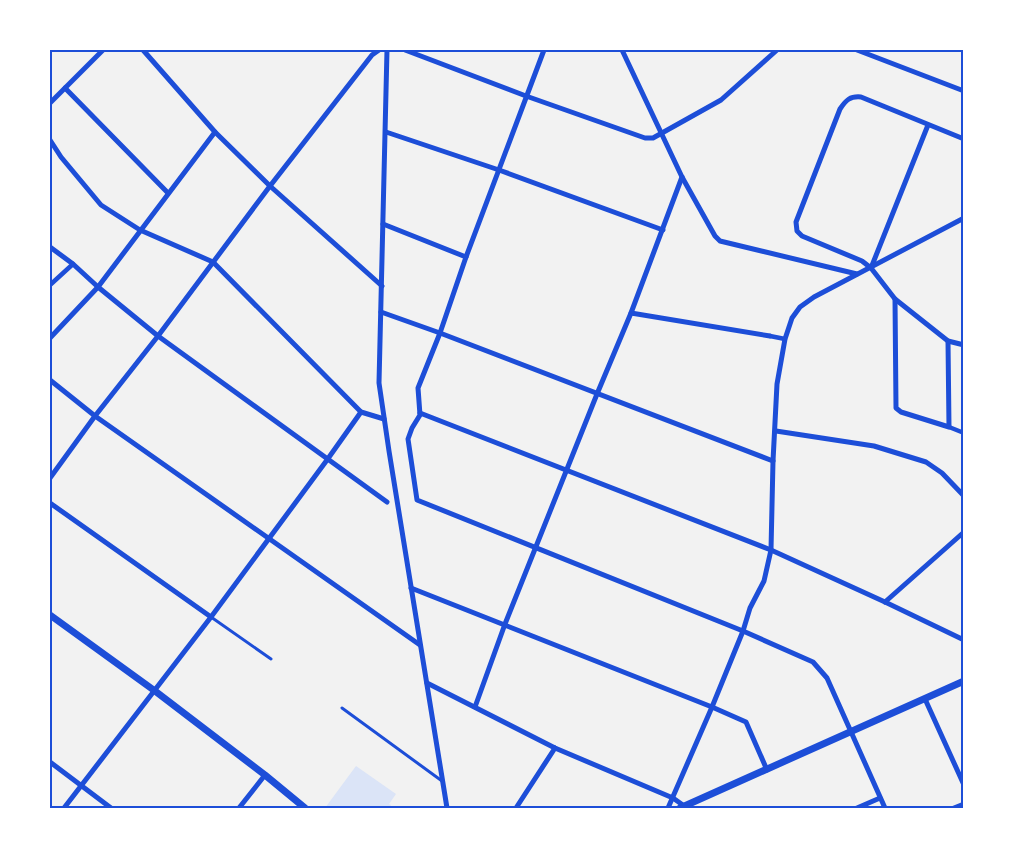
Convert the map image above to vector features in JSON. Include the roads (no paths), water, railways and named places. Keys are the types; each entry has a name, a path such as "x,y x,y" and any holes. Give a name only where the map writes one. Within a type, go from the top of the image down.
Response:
{"street":[{"path":"50,103 103,50"},
{"path":"143,50 215,132 270,186 382,286"},
{"path":"50,478 270,186 372,55 379,50"},
{"path":"387,50 379,382 447,808"},
{"path":"405,50 645,138 653,138 721,100 777,50"},
{"path":"544,50 418,388 420,413 408,439 417,500 743,631 813,662 826,678 885,808"},
{"path":"622,50 682,177 714,236 720,241 857,274"},
{"path":"860,50 963,91"},
{"path":"64,88 168,193"},
{"path":"963,139 861,97 850,98 845,101 840,110 796,222 797,231 802,236 862,261 871,268 895,298 948,341 963,345"},
{"path":"871,268 928,125"},
{"path":"50,338 98,287 215,132"},
{"path":"386,132 499,170 663,230"},
{"path":"50,140 60,157 101,205 140,230 213,262 361,412 384,419"},
{"path":"475,707 505,624 632,313 682,177"},
{"path":"668,808 712,707 750,608 764,581 771,550 777,384 785,339 792,318 800,307 814,297 963,218"},
{"path":"383,224 466,256"},
{"path":"50,247 158,336 387,502"},
{"path":"50,285 73,264"},
{"path":"895,298 896,408 901,412 949,426 963,433"},
{"path":"381,312 773,461"},
{"path":"632,313 785,339"},
{"path":"948,341 949,426"},
{"path":"50,380 95,416 420,645"},
{"path":"64,808 211,617 361,412"},
{"path":"420,413 771,550 963,640"},
{"path":"776,431 874,446 918,459 942,473 963,496"},
{"path":"50,502 211,617"},
{"path":"885,602 963,532"},
{"path":"411,588 746,722 767,770"},
{"path":"50,615 155,691 305,808"},
{"path":"427,683 555,748 673,798 684,808 963,681"},
{"path":"925,699 963,785"},
{"path":"516,808 555,748"},
{"path":"50,762 111,808"},
{"path":"239,808 265,775"},
{"path":"857,808 880,798"},
{"path":"954,808 963,804"}],"lane":[{"path":"211,617 270,659"},
{"path":"342,708 442,781"}]}
